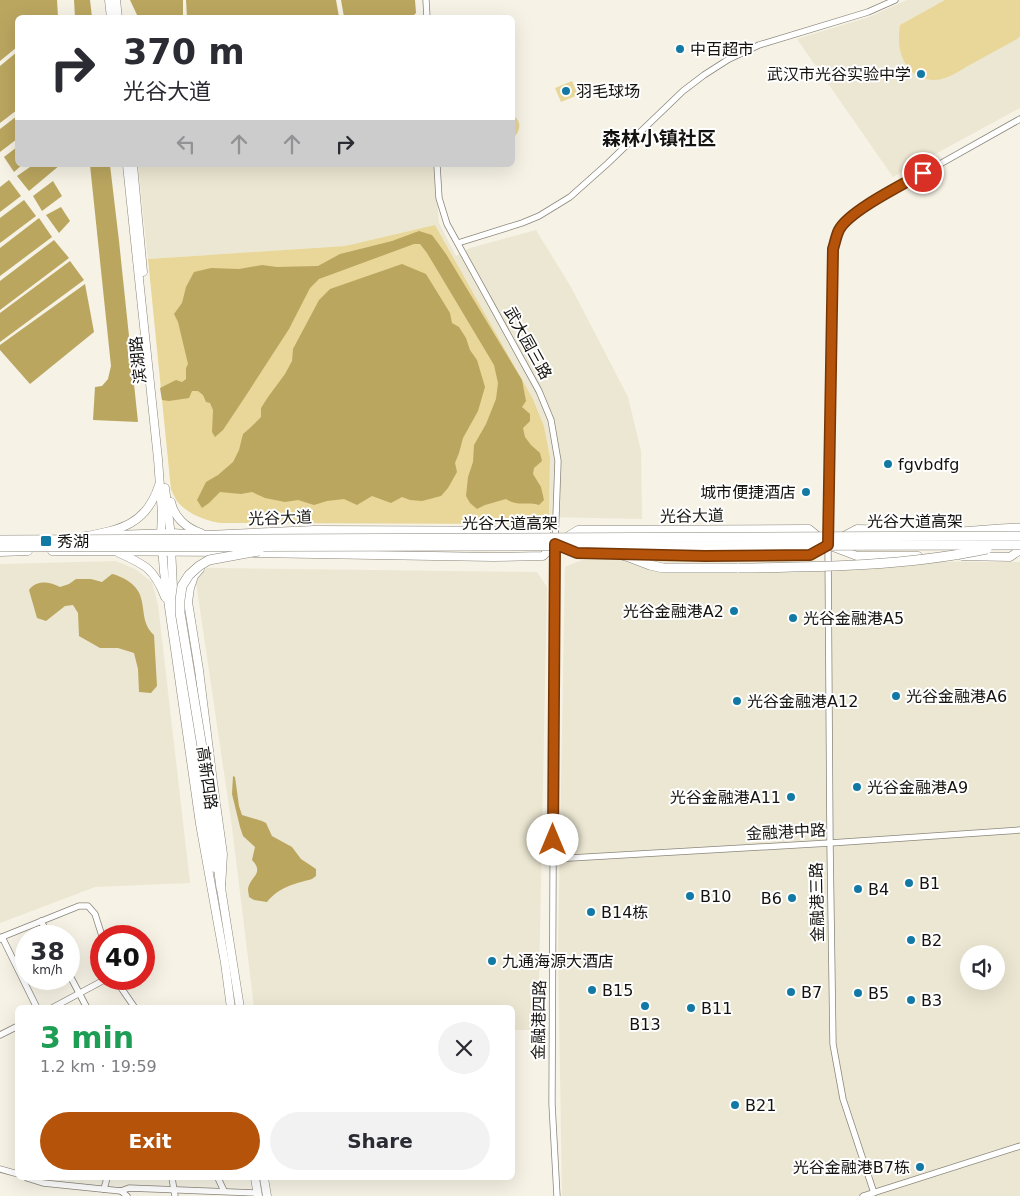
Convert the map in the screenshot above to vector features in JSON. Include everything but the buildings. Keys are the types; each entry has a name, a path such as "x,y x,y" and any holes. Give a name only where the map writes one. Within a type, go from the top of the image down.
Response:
{"highway":[{"path":"960,532 1020,528"},
{"name":"光谷大道高架","path":"0,538 1020,537"},
{"path":"618,554 663,568 871,565 967,553 1006,545"},
{"name":"光谷大道高架","path":"0,547 1020,545"},
{"path":"221,888 206,772 180,613 182,586 188,575 209,560 256,552 312,547"}],"main road":[{"path":"109,0 111,15"},
{"path":"116,0 118,15"},
{"name":"滨湖路","path":"126,167 162,473 171,533 167,552"},
{"name":"滨湖路","path":"133,167 162,473 161,534 167,552"},
{"path":"162,473 172,509 182,523 208,535"},
{"path":"81,536 121,528 134,522 155,498 162,473"},
{"name":"光谷大道","path":"0,552 245,552 493,557 544,556 555,544 578,530 760,528 809,529 828,545 857,556 1010,556 1020,550"},
{"name":"光谷大道","path":"0,538 171,533 208,535 314,530 544,531 555,544 577,553 697,556 810,555 857,529 1010,533 1020,537"},
{"path":"100,552 120,554 144,565 154,576 162,590 169,609"},
{"name":"高新四路","path":"167,552 164,572 169,609 200,824 231,1005"},
{"name":"高新四路","path":"167,552 210,843 221,888 240,1005"},
{"name":"高新四路","path":"221,888 223,854 212,782 199,670 188,602 194,576 203,566 213,560 245,552"},
{"path":"255,1180 258,1194"},
{"path":"264,1180 266,1196"}],"street":[{"path":"426,0 427,15"},
{"path":"458,243 522,223 539,216 570,197 683,91 728,59 759,45 868,12 895,0"},
{"name":"金融港三路","path":"874,1193 843,1099 832,1044 828,545 833,249 839,230 848,218 876,200 1020,119"},
{"name":"武大园三路","path":"437,167 439,198 447,224 539,391 551,420 558,462 555,544"},
{"name":"金融港四路","path":"555,544 552,1104 557,1196"},
{"name":"金融港中路","path":"553,859 1020,830"},
{"path":"35,1005 1,938 79,906 88,906 95,914 98,925"},
{"path":"57,1005 90,987"},
{"path":"77,990 85,1005"},
{"path":"123,990 133,1005"},
{"path":"0,1035 15,1028"},
{"path":"863,1196 1020,1146"},
{"path":"0,1169 15,1173"},
{"path":"33,1180 43,1183 121,1191 129,1188 175,1193 224,1192 258,1194"},
{"path":"104,1189 106,1180"},
{"path":"172,1180 175,1193"},
{"path":"219,1180 224,1192"},
{"path":"121,1191 127,1196"}],"shaded area":[{"path":"0,0 57,0 58,15 15,15 15,49 0,61"},
{"path":"74,0 90,0 92,15 75,15"},
{"path":"130,0 183,0 183,15 137,15"},
{"path":"186,0 336,0 339,15 187,15"},
{"path":"341,0 415,0 416,13 414,15 344,15"},
{"name":"武汉市光谷实验中学","path":"907,0 1020,0 1020,108 893,177 797,39 869,17"},
{"path":"945,0 1020,0 1020,36 948,77 929,80 914,74 907,66 900,51 900,25"},
{"path":"15,54 15,112 0,123 0,66"},
{"name":"羽毛球场","path":"572,81 578,95 561,102 555,88"},
{"path":"515,116 519,123 518,132 515,136"},
{"path":"15,118 15,141 0,152 0,129"},
{"path":"15,149 15,167 20,167 14,172 4,157"},
{"path":"30,167 58,167 29,191 17,176"},
{"path":"90,167 110,167 138,422 93,420 95,387 102,386 108,379 111,366"},
{"path":"138,167 434,167 439,223 456,256 470,248 536,230 571,287 628,397 641,451 642,519 549,517 550,457 544,426 533,399 435,225 345,246 148,259"},
{"path":"9,180 21,196 0,212 0,187"},
{"path":"53,181 62,196 42,211 33,196"},
{"path":"24,200 36,216 0,243 0,218"},
{"path":"61,207 70,221 59,233 46,215"},
{"path":"39,218 52,237 0,276 0,248"},
{"path":"435,225 533,399 544,426 550,457 549,517 545,523 221,523 197,516 181,506 171,490 148,259 345,246"},
{"path":"419,231 432,235 446,254 522,380 526,401 522,407 530,414 530,421 523,428 525,437 540,453 542,461 534,468 533,474 541,487 544,500 539,505 515,503 506,499 477,509 466,496 468,477 473,462 474,445 486,424 496,399 498,383 494,365 420,244 414,244 319,279 310,288 289,329 245,397 223,430 215,437 212,432 213,410 210,403 206,402 203,395 198,391 192,391 189,398 169,401 162,400 160,388 176,380 182,382 186,379 188,364 178,322 174,314 182,303 186,287 194,272 211,268 239,269 262,265 277,267 318,266 340,254 392,241"},
{"path":"54,240 69,258 0,310 0,281"},
{"path":"70,261 84,280 0,342 0,313"},
{"path":"402,264 426,274 450,313 452,323 459,327 466,338 470,350 477,360 485,387 478,411 463,438 455,463 457,472 448,488 441,496 422,501 402,497 391,503 372,496 357,505 344,499 314,505 298,500 285,502 265,498 252,492 241,494 220,492 202,508 197,500 206,482 218,475 233,462 239,450 243,434 261,417 261,408 292,361 293,349 319,300 330,289"},
{"path":"85,284 94,332 30,384 0,350 0,345"},
{"path":"582,560 1020,562 1020,1196 875,1196 874,1193 868,1196 562,1196 558,948 565,567"},
{"path":"116,561 135,569 152,582 158,605 190,883 95,887 0,923 0,564"},
{"path":"206,568 537,572 547,587 538,1030 515,1030 515,1005 254,1005 232,827 196,582"},
{"path":"112,574 126,579 137,589 141,598 147,627 154,635 157,686 151,693 139,692 138,669 134,653 118,648 100,648 79,636 78,613 73,605 65,606 46,621 37,618 29,590 36,584 44,582 60,587 76,579 91,579 102,582"},
{"path":"233,776 235,777 242,815 266,823 272,836 292,847 301,859 316,869 316,876 312,879 282,889 267,902 254,900 249,897 249,885 257,872 256,865 252,860 255,847 243,836 240,827 232,794"}],"place":[{"name":"中百超市","path":"680,49"},
{"name":"武汉市光谷实验中学","path":"921,74"},
{"name":"羽毛球场","path":"566,91"},
{"name":"fgvbdfg","path":"888,464"},
{"name":"城市便捷酒店","path":"806,492"},
{"name":"秀湖","path":"46,541"},
{"name":"光谷金融港A2","path":"734,611"},
{"name":"光谷金融港A5","path":"793,618"},
{"name":"光谷金融港A6","path":"896,696"},
{"name":"光谷金融港A12","path":"737,701"},
{"name":"光谷金融港A9","path":"857,787"},
{"name":"光谷金融港A11","path":"791,797"},
{"name":"B1","path":"909,883"},
{"name":"B4","path":"858,889"},
{"name":"B10","path":"690,896"},
{"name":"B6","path":"792,898"},
{"name":"B14栋","path":"591,912"},
{"name":"B2","path":"911,940"},
{"name":"九通海源大酒店","path":"492,961"},
{"name":"B15","path":"592,990"},
{"name":"B7","path":"791,992"},
{"name":"B5","path":"858,993"},
{"name":"B3","path":"911,1000"},
{"name":"B13","path":"645,1006"},
{"name":"B11","path":"691,1008"},
{"name":"B21","path":"735,1105"},
{"name":"光谷金融港B7栋","path":"920,1167"}],"district":[{"name":"森林小镇社区","path":"659,138"}],"route":[{"path":"553,840 555,544 577,553 705,556 810,555 828,545 833,249 839,230 848,218 923,173"}]}
